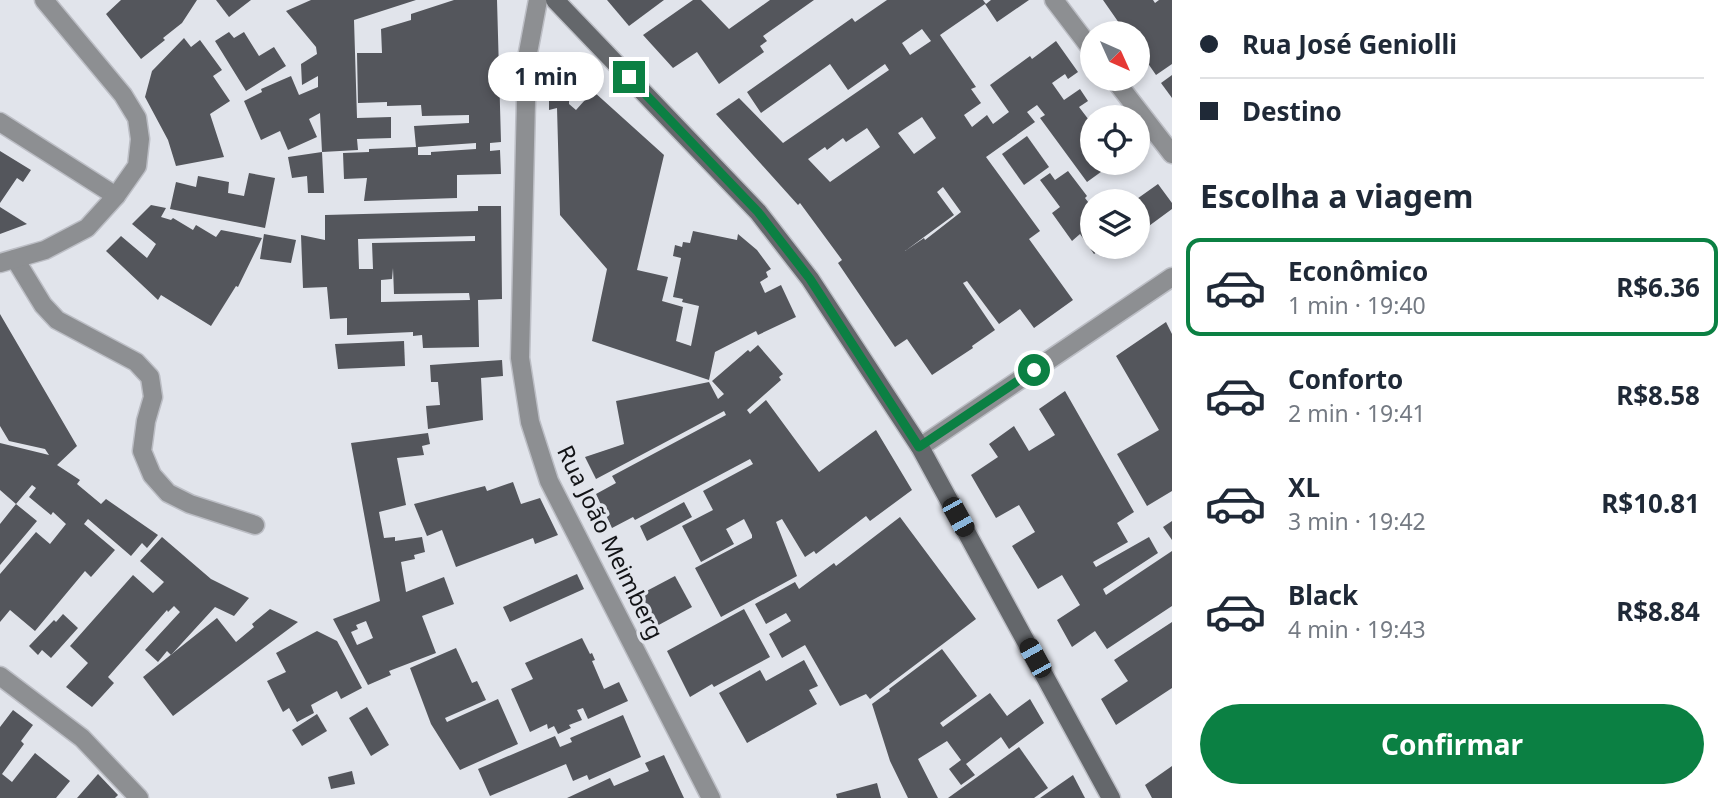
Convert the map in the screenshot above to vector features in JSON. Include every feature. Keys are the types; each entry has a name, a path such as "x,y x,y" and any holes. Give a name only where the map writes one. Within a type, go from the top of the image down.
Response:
{"street":[{"path":"44,0 123,95 136,118 140,139 137,166 116,196 86,228 45,250 8,261 58,320 136,362 149,377 153,397 142,451 152,475 168,493 190,504 254,525"},
{"name":"Rua João Meimberg","path":"538,0 527,58 520,358 530,422 549,481 711,798"},
{"path":"555,0 758,212 810,279 919,447 1111,798"},
{"path":"1054,0 1080,34"},
{"path":"1123,91 1172,155"},
{"path":"0,122 116,196"},
{"path":"919,447 1172,277"},
{"path":"0,676 82,738 139,798"}],"building":[{"path":"121,0 197,0 182,23 141,59 106,14"},
{"path":"216,0 251,0 229,17"},
{"path":"311,0 416,0 354,20 357,118 391,117 391,138 357,139 358,150 322,152 320,113 309,119 317,137 288,150 280,131 261,140 244,101 262,92 261,89 291,76 299,95 318,87 318,76 302,85 301,64 317,54 316,47 286,11"},
{"path":"454,0 497,0 501,142 490,143 490,151 500,150 501,174 457,175 457,198 364,201 367,178 344,179 343,153 416,147 414,126 469,123 469,115 422,116 421,105 358,103 357,53 382,53 381,29 411,20 411,14","holes":["476,143 476,149 431,152 431,155 418,155 418,147"]},
{"path":"607,0 664,0 629,26"},
{"path":"693,0 701,0 729,29 770,0 814,0 763,36 767,41 760,46 764,52 719,84 697,52 673,68 643,35"},
{"path":"887,0 983,0 986,4 991,0 1029,0 997,22 985,4 940,35 976,87 971,89 981,103 964,115 972,127 987,115 993,124 1009,112 990,85 1056,41 1078,72 1068,79 1065,74 1052,83 1064,100 1080,89 1088,101 1079,107 1080,172 1040,118 1045,115 1037,105 1027,112 1035,122 986,157 1040,231 1029,239 1073,300 1034,328 1020,309 999,324 967,281 963,283 995,330 932,375 907,339 895,347 838,263 842,260 800,203 798,205 716,114 739,98 783,143 889,70 885,64 848,90 830,64 761,113 747,92 852,18 855,22","holes":["922,29 931,41 910,55 902,43","922,117 936,138 914,154 898,133","867,128 880,147 830,182 808,159 825,147 827,150 843,138 846,142","943,187 961,212 925,240 924,238 905,251 954,215 937,192"]},
{"path":"1103,0 1153,0 1155,3 1159,0 1172,0 1172,64 1156,75 1150,66 1150,21 1118,21"},
{"path":"229,32 234,38 244,32 259,56 274,47 286,66 246,91 215,41"},
{"path":"184,38 191,47 200,40 222,70 213,76 230,101 210,114 224,157 176,166 168,140 145,97 152,71"},
{"path":"1172,75 1172,98 1161,83"},
{"path":"549,80 570,80 569,104 576,110 593,91 664,155 637,270 668,277 662,301 683,307 676,341 691,346 699,306 673,297 681,258 673,256 675,245 682,247 683,242 690,243 693,231 737,240 738,234 757,250 771,269 766,272 768,277 760,282 765,293 781,285 796,317 758,335 756,331 715,352 709,380 592,341 607,269 560,215 557,108 549,110"},
{"path":"1027,136 1049,167 1024,185 1002,154"},
{"path":"0,151 31,170 23,182 17,178 0,203"},
{"path":"322,152 324,193 308,193 307,176 292,178 288,157"},
{"path":"1068,171 1082,189 1080,234 1072,241 1052,213 1060,207 1040,180 1050,173 1055,180"},
{"path":"249,173 275,178 265,228 170,209 176,182 196,187 198,176 229,182 228,193 244,196"},
{"path":"1082,175 1097,175 1087,182"},
{"path":"1158,184 1172,203 1172,209 1150,225 1150,190"},
{"path":"151,205 166,208 161,217 171,220 173,218 193,230 196,225 216,237 221,230 262,238 238,287 236,286 211,326 161,295 158,300 106,251 121,236 147,258 156,244 132,224"},
{"path":"478,206 501,206 502,299 478,300 479,347 423,348 422,335 413,336 413,332 347,335 347,318 330,319 327,287 303,288 301,235 325,240 325,215 478,211","holes":["475,236 475,241 372,243 373,269 359,269 358,239","393,268 394,294 469,293 470,300 381,302 381,280 392,279"]},
{"path":"0,207 27,224 0,234"},
{"path":"264,234 296,240 291,263 260,259"},
{"path":"0,314 77,446 57,465 80,480 77,484 101,504 106,499 158,535 147,548 142,543 131,556 88,519 84,524 115,550 91,577 85,571 35,631 10,610 0,622 0,574 36,532 50,544 66,524 29,497 36,488 32,485 16,504 0,490 0,443 49,455 45,449 9,441 0,426"},
{"path":"1166,322 1172,334 1172,491 1147,506 1117,454 1159,430 1116,356"},
{"path":"404,341 405,366 338,369 335,344"},
{"path":"758,345 783,374 779,377 781,380 747,410 750,414 766,400 819,472 876,430 912,490 870,521 866,516 816,554 814,551 805,557 782,519 776,522 797,576 721,617 695,568 752,538 752,535 744,519 726,529 734,544 701,562 682,526 713,510 703,491 753,464 750,459 635,520 633,517 612,528 596,494 616,483 612,476 726,415 724,411 596,479 585,457 624,444 616,401 709,382 718,399 724,394 712,381 748,350 750,352"},
{"path":"502,360 503,376 481,378 483,420 428,429 426,406 440,405 438,382 431,382 430,365"},
{"path":"1065,391 1134,512 1117,523 1128,542 1093,562 1096,567 1149,537 1158,553 1103,589 1106,595 1172,551 1172,606 1107,649 1095,631 1072,647 1057,620 1080,605 1062,575 1038,589 1012,546 1035,532 1019,505 996,518 971,475 998,457 989,444 1014,426 1029,451 1055,435 1039,409"},
{"path":"428,433 430,444 422,446 424,455 397,458 406,505 379,512 384,538 395,537 395,541 422,537 425,552 414,555 415,559 401,562 406,592 444,577 454,604 422,616 436,653 389,671 391,675 368,685 333,619 380,601 351,443","holes":["366,621 373,638 357,645 351,632 358,629 356,625"]},
{"path":"513,482 521,504 540,498 558,535 535,544 533,538 456,567 442,530 427,536 414,504 485,486 487,491"},
{"path":"684,502 692,517 647,541 640,526"},
{"path":"16,504 37,521 0,565 0,524"},
{"path":"900,517 976,619 870,699 866,694 840,706 805,645 782,658 769,634 791,621 786,613 766,624 755,604 795,582 799,589 834,563 836,566"},
{"path":"1172,521 1172,540 1163,527"},
{"path":"162,537 211,579 249,598 234,616 215,607 171,655 167,651 158,662 145,650 180,612 174,606 168,612 167,610 108,677 114,683 92,707 66,687 88,663 70,646 133,575 153,593 164,582 140,561"},
{"path":"577,574 584,589 510,622 503,607"},
{"path":"675,576 692,607 655,627 639,595"},
{"path":"270,609 298,622 173,716 143,677 217,618 236,642"},
{"path":"744,609 770,657 690,697 667,651"},
{"path":"63,614 78,628 51,658 42,650 38,655 29,646"},
{"path":"1172,622 1172,688 1116,725 1101,699 1128,681 1114,660"},
{"path":"317,631 337,641 362,688 341,699 337,691 311,705 314,713 297,722 289,708 283,712 267,681 286,672 276,653"},
{"path":"582,638 590,654 592,653 595,660 592,661 604,689 619,682 628,701 588,719 583,708 577,710 582,720 569,725 571,728 558,734 554,726 548,729 547,724 530,732 511,689 533,679 525,663"},
{"path":"456,648 472,683 477,681 486,700 445,718 447,722 498,699 518,744 460,770 431,724 410,668"},
{"path":"942,649 977,696 940,723 943,727 990,693 1007,716 1030,699 1044,723 1009,749 1001,737 966,764 975,775 961,785 949,769 961,760 947,741 918,759 938,798 908,798 890,761 872,704"},
{"path":"804,660 818,686 809,690 817,704 747,743 719,693 760,670 766,681"},
{"path":"367,707 389,745 371,756 349,718"},
{"path":"13,710 33,725 21,741 24,744 2,774 12,782 35,753 70,781 56,798 0,798 0,727"},
{"path":"317,714 327,731 302,746 292,730"},
{"path":"623,715 641,757 589,780 587,775 573,781 566,764 490,796 478,769 555,736 560,747 572,742 570,738"},
{"path":"1019,747 1048,788 1034,798 948,798"},
{"path":"664,755 684,798 567,798 610,778 614,786 649,771 645,763"},
{"path":"1172,766 1172,798 1152,798 1145,785"},
{"path":"352,771 355,784 331,789 328,777"},
{"path":"98,774 118,795 115,798 77,798"},
{"path":"1073,775 1085,798 1040,798"},
{"path":"877,783 881,798 837,798 836,794"}],"route":[{"path":"629,77 758,212 810,279 919,447 1034,370"}]}
